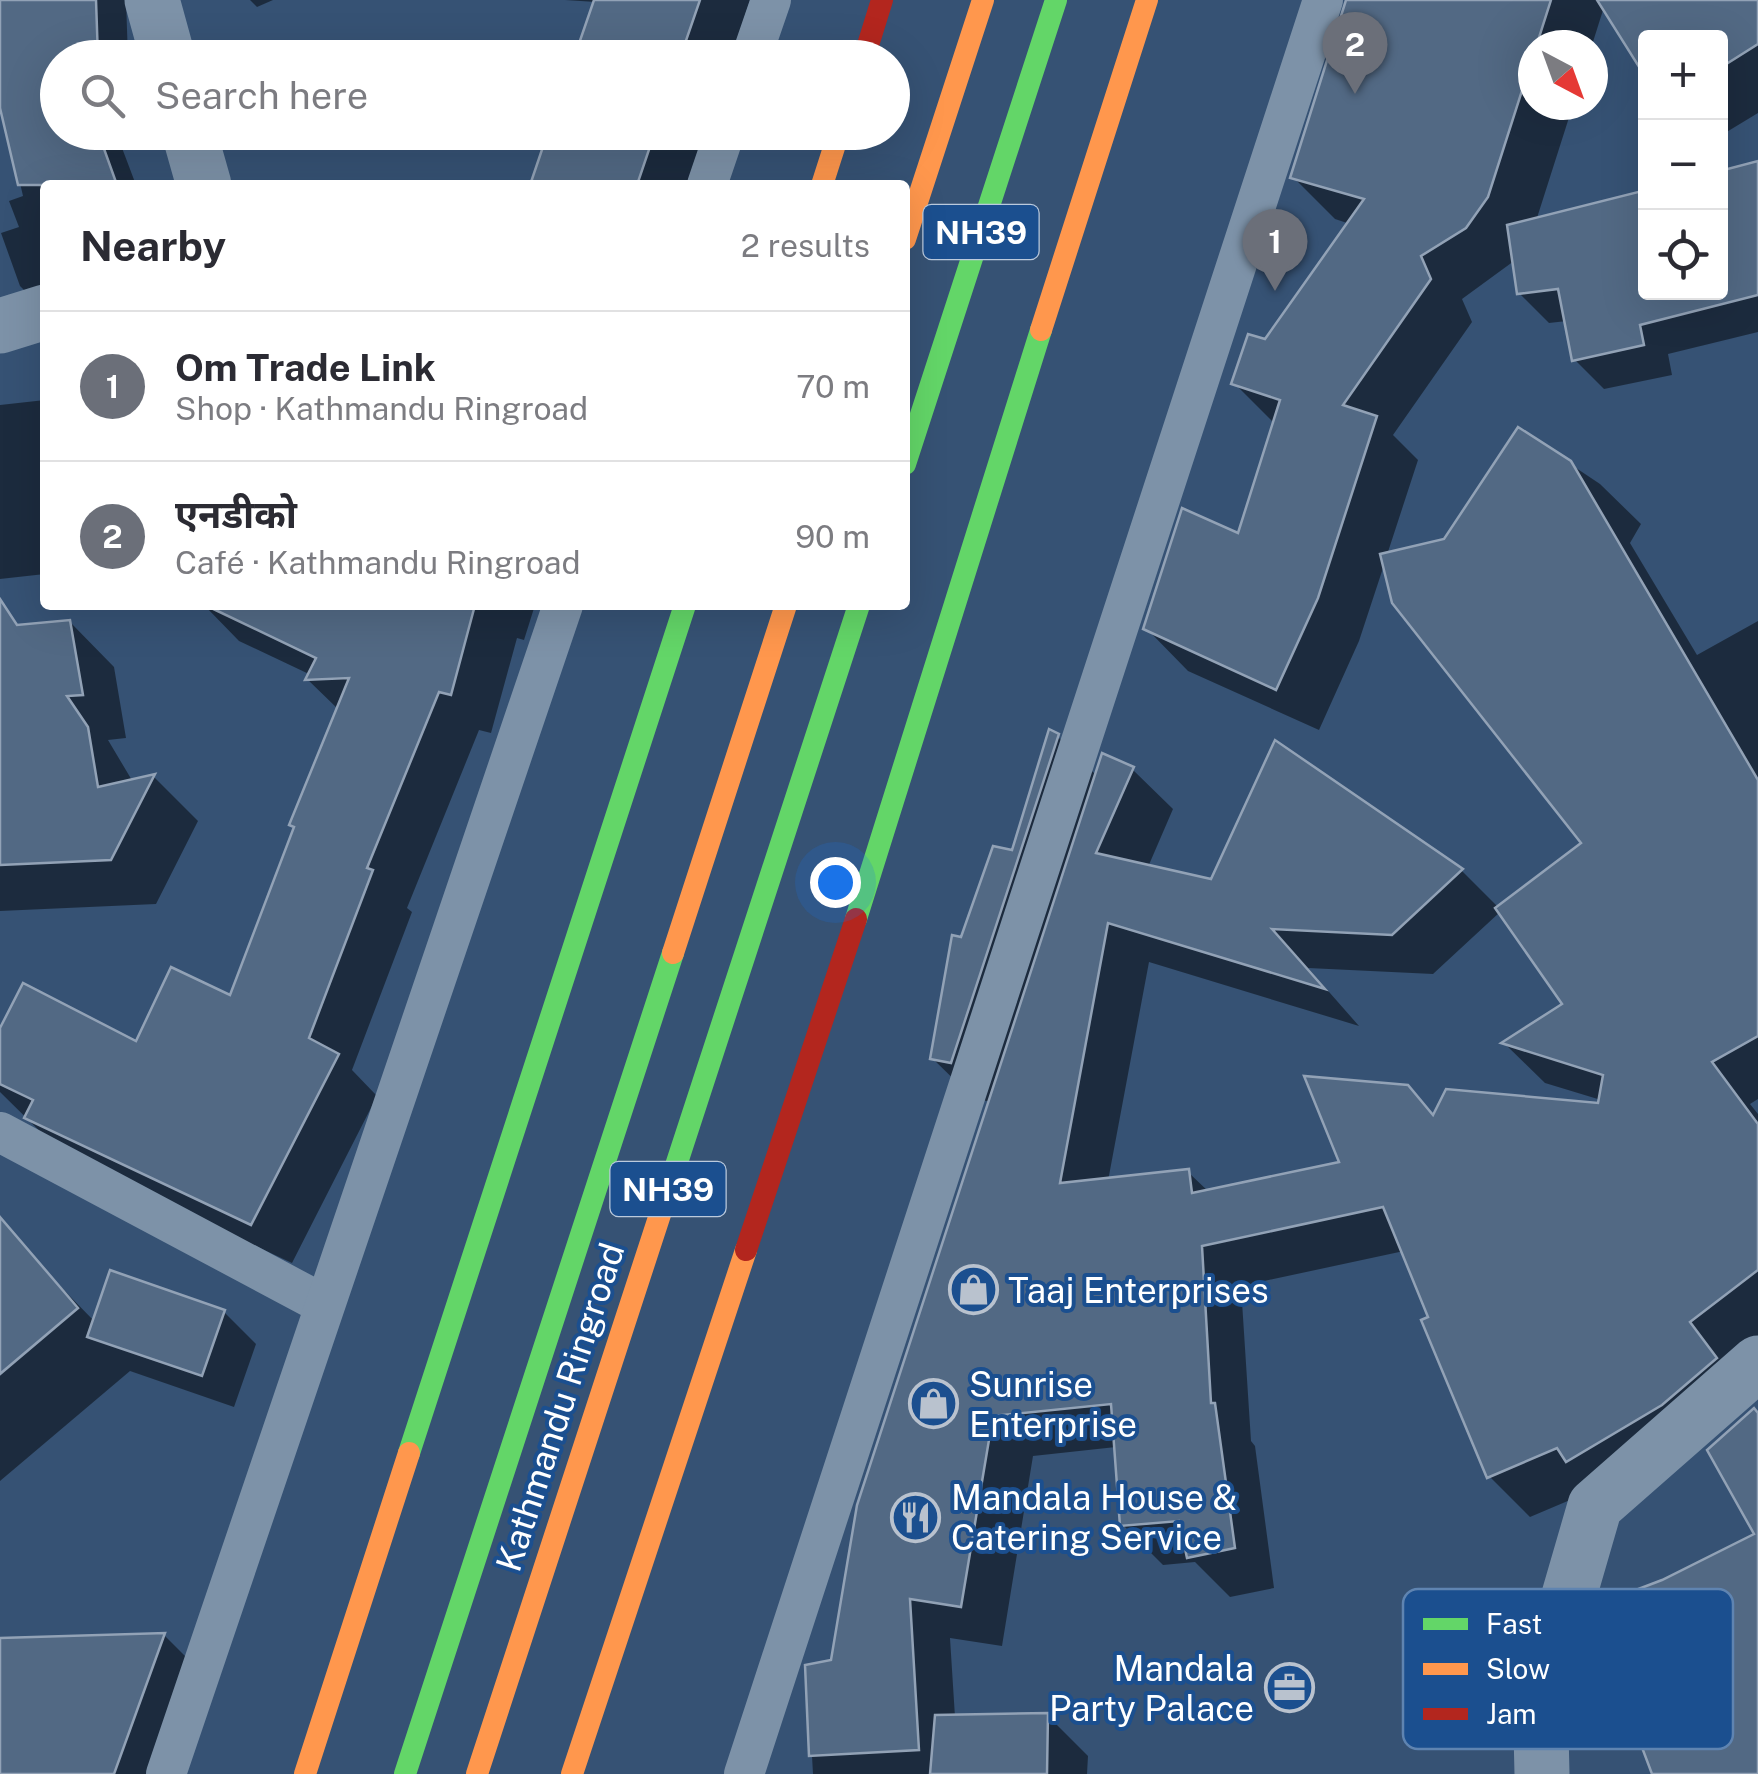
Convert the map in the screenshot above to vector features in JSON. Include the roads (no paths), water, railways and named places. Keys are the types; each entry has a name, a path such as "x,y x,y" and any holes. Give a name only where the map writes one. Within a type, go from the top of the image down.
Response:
{"main road":[{"path":"870,40 882,0"},
{"name":"NH39","path":"910,224 983,0"},
{"name":"NH39","path":"910,449 1056,0"},
{"path":"572,1774 870,875 1147,0"},
{"path":"824,180 833,150"},
{"path":"305,1774 683,610"},
{"name":"Kathmandu Ringroad","path":"405,1774 784,610"},
{"name":"Kathmandu Ringroad","path":"477,1774 857,610"}],"street":[{"path":"152,0 163,40"},
{"path":"194,150 203,180"},
{"path":"0,326 40,314"},
{"path":"1571,1589 1596,1506 1758,1363"},
{"path":"1541,1749 1542,1774"}],"lane":[{"path":"757,40 770,0"},
{"path":"744,1774 1324,0"},
{"path":"709,180 719,150"},
{"path":"166,1774 561,610"},
{"path":"0,1132 324,1304"}],"place":[{"name":"एनडीको","path":"1355,94"},
{"name":"Om Trade Link","path":"1275,291"},
{"name":"Taaj Enterprises","path":"973,1290"},
{"name":"Sunrise Enterprise","path":"934,1404"},
{"name":"Mandala House & Catering Service","path":"916,1517"},
{"name":"Mandala Party Palace","path":"1289,1688"}]}
